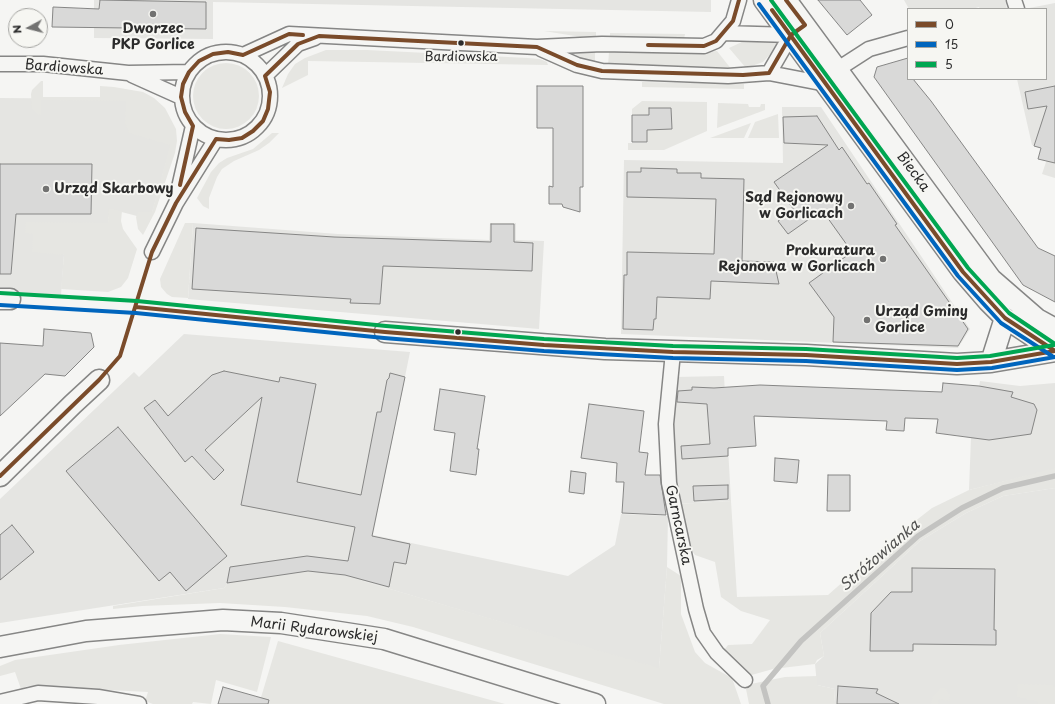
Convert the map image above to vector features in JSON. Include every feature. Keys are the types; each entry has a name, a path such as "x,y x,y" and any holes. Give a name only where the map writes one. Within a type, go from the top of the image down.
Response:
{"street":[{"path":"243,55 289,34 537,47 602,44 704,46 716,41 733,21 739,0"},
{"name":"Biecka","path":"764,0 798,30 832,77 963,272 1005,318 1055,351"},
{"name":"Biecka","path":"786,0 798,30"},
{"path":"723,33 798,30"},
{"path":"769,73 798,30"},
{"path":"265,76 298,44 319,36"},
{"path":"537,47 578,65 615,73 728,76 769,73 832,77 869,49 907,38"},
{"path":"228,52 243,55 256,63 265,76 270,92 268,109 263,121 253,131 242,138 229,140 216,139 203,134 193,126 185,112 182,97 183,84 189,72 199,60 213,54 228,52"},
{"name":"Bardiowska","path":"0,64 43,64 128,73 189,72"},
{"name":"Bardiowska","path":"128,73 182,97"},
{"name":"Biecka","path":"832,77 991,279 1037,319 1055,329"},
{"path":"176,203 193,126"},
{"path":"152,252 176,203 216,139"},
{"path":"991,362 1005,318"},
{"path":"385,332 673,352 806,355 956,364 991,362 1055,351"},
{"name":"Garncarska","path":"673,352 666,424 669,483 696,609 703,633 716,653 745,680"},
{"path":"0,476 99,380"},
{"name":"Marii Rydarowskiej","path":"0,647 86,631 223,620 281,623 384,639 595,704"},
{"path":"0,702 38,693 98,696 139,704"}],"shaded area":[{"path":"94,0 711,0 711,12 213,2 213,39 94,38"},
{"path":"904,0 1005,0 1007,8 979,7 908,8"},
{"path":"1055,3 1055,178 1042,174 1050,150 1032,145 1017,80 1047,80 1047,8 1029,8"},
{"path":"544,31 596,32 596,37 581,37"},
{"path":"610,33 685,34 684,39 610,38"},
{"path":"756,39 775,40 778,46 763,62 746,68 729,48 744,41"},
{"path":"326,50 367,50 528,58 540,59 547,62 548,65 308,61 308,75 282,88 288,74 295,64 305,58"},
{"path":"566,51 595,52 595,63 586,61"},
{"path":"717,51 732,70 608,66 609,52 698,53"},
{"path":"226,63 239,65 249,73 257,83 259,96 257,109 249,119 239,127 226,129 213,127 203,119 195,109 193,96 195,83 203,73 213,65"},
{"path":"41,81 43,81 43,97 100,97 100,86 114,87 143,92 154,98 165,108 176,129 177,141 175,153 155,212 143,235 138,229 136,217 139,211 152,212 170,145 129,133 125,123 126,101 41,100 41,115 37,114 32,109 31,94 32,90"},
{"path":"642,82 744,84 744,89 642,87"},
{"path":"0,98 127,99 171,144 152,213 137,216 110,209 108,223 33,234 64,255 61,295 0,291"},
{"path":"642,101 707,102 707,131 664,150 628,150 628,143 647,143 647,115 632,114 632,109"},
{"path":"718,103 748,104 749,107 760,107 761,104 765,104 765,110 717,128"},
{"path":"782,107 821,107 970,329 958,348 621,334 624,160 783,163"},
{"path":"778,114 779,138 748,138 755,122"},
{"path":"751,123 744,138 710,138"},
{"path":"272,133 279,133 259,150 234,161 222,169 217,177 209,198 209,209 203,206 197,198 211,172 219,163 227,158 253,149"},
{"path":"109,208 122,211 121,221 123,229 137,249 128,278 121,287 108,292 61,289 64,255 32,252 33,234 25,233 26,222 108,223"},
{"path":"185,223 193,223 188,298 172,297 161,287 160,279"},
{"path":"193,223 338,234 489,240 490,223 516,223 516,240 544,241 539,329 188,299"},
{"path":"184,334 410,352 373,535 568,576 615,545 621,514 668,516 667,567 659,669 363,581 363,579 228,583 224,588 0,623 0,499 134,372 139,377"},
{"path":"724,376 731,501 677,504 671,423 675,377"},
{"path":"980,381 1020,386 1055,383 1055,469 969,490 971,437"},
{"path":"1055,468 1055,488 1003,496 966,513 920,541 820,633 824,656 817,660 815,664 773,669 748,676 721,654 728,645 752,644 770,620 741,611 721,597 715,562 695,555 686,542 677,504 731,501 737,597 828,595 887,543 932,508 969,490"},
{"path":"1055,488 1055,704 834,704 835,689 817,685 815,664 824,656 820,633 920,541 966,513 1003,496"},
{"path":"667,567 681,576 681,614 695,652 705,663 732,678 741,704 664,704 413,627 367,616 285,607 220,603 142,606 113,609 113,606 224,588 228,583 308,571 364,579 363,581 659,668"},
{"path":"220,634 271,637 257,692 216,680 211,704 193,702 192,704 153,704 145,701 148,692 28,686 21,689 15,672 0,676 0,666 15,660 119,645"},
{"path":"278,641 505,704 259,704"},
{"path":"817,676 817,685 835,689 834,704 749,704 746,689 751,684 785,677"},
{"path":"1018,684 1052,685 1055,687 1055,704 1038,704 1037,701 1016,697"},
{"path":"945,687 950,695 949,701 939,699 938,704 931,704 933,696 940,689"}],"building":[{"name":"Dworzec PKP Gorlice","path":"100,0 206,2 206,29 52,27 53,7 99,9"},
{"path":"818,0 860,0 872,15 847,35"},
{"path":"907,58 907,80 914,80 931,101 1038,248 1055,256 1055,302 1023,285 874,77 877,67"},
{"path":"537,86 583,86 583,187 580,187 580,212 563,207 562,204 549,204 549,186 553,187 553,128 537,128"},
{"path":"1055,86 1055,163 1038,159 1041,148 1034,146 1047,106 1028,109 1025,92"},
{"path":"649,108 671,108 672,129 647,130 647,142 632,142 632,115 649,115"},
{"path":"817,116 839,150 842,147 867,184 869,183 897,224 895,225 968,329 958,346 833,342 834,317 809,283 852,252 822,210 788,234 778,221 794,210 774,182 828,145 784,143 783,117"},
{"name":"Urząd Skarbowy","path":"0,164 92,164 91,214 16,214 11,274 0,274"},
{"path":"641,168 677,169 677,173 701,173 701,178 744,179 742,261 774,262 779,284 711,281 710,299 657,297 656,319 654,319 653,330 623,329 624,275 627,275 627,252 714,254 716,199 627,197 627,172 641,172"},
{"path":"491,224 514,224 514,242 533,243 532,271 383,266 380,304 350,303 351,299 192,289 196,228 334,237 491,242"},
{"path":"44,329 91,333 94,347 65,376 45,374 0,416 0,343 43,346"},
{"path":"224,371 279,382 280,377 316,384 297,482 361,495 377,412 381,412 387,380 390,373 405,377 372,536 410,544 406,564 394,562 389,587 345,575 308,571 227,583 230,567 307,556 348,561 355,527 241,505 262,397 205,450 224,470 214,480 192,456 185,462 144,408 155,400 168,416 212,375"},
{"path":"943,383 979,386 1013,392 1011,397 1034,404 1037,410 1031,434 989,440 936,433 938,419 905,418 904,431 886,430 887,421 754,416 756,446 728,448 728,456 682,459 681,446 710,444 707,404 677,402 678,391 692,390 692,387 714,388 760,385 942,392"},
{"path":"440,389 485,396 477,449 479,449 476,475 450,471 455,433 434,430"},
{"path":"589,404 644,411 639,452 648,453 645,475 660,475 666,515 622,513 624,482 616,482 617,463 581,458"},
{"path":"118,427 227,556 186,591 170,572 159,581 66,471"},
{"path":"775,458 799,460 797,483 774,481"},
{"path":"571,471 586,473 584,494 569,492"},
{"path":"828,475 850,475 850,511 827,511"},
{"path":"728,485 728,499 694,501 693,486"},
{"path":"12,525 34,552 0,580 0,535"},
{"path":"912,568 995,569 994,630 996,630 996,645 913,644 913,651 870,651 871,613 891,592 912,592"},
{"path":"838,686 878,689 876,693 899,704 837,704"},
{"path":"223,687 269,700 268,704 218,704"}],"waterway":[{"name":"Stróżowianka","path":"768,704 763,686 801,641 918,536 962,508 1003,488 1055,476"}],"transit line":[{"name":"0","path":"648,45 704,46 716,41 733,21 739,0"},
{"name":"5","path":"771,0 968,268 1009,313 1055,344"},
{"name":"0","path":"0,476 99,380 120,356 152,252 176,203 216,139 229,140 242,138 253,131 263,121 268,109 270,92 265,76 298,44 319,36 537,47 577,65 602,71 743,75 769,73 791,35 805,25 786,0"},
{"name":"15","path":"759,4 958,276 1001,323 1052,356"},
{"name":"0","path":"772,10 963,272 1005,318 1055,351"},
{"name":"0","path":"180,185 193,126 185,112 181,97 183,84 189,72 199,61 213,54 228,52 243,55 289,34 303,35"},
{"name":"5","path":"0,293 137,301 386,326 544,339 673,346 806,349 957,358 990,356 1054,345"},
{"name":"15","path":"0,305 136,313 384,338 544,351 673,358 806,361 957,370 992,368 1055,357"},
{"name":"0","path":"136,307 385,332 544,345 673,352 806,355 957,364 991,362 1055,351"}],"place":[{"name":"Dworzec PKP Gorlice","path":"153,14"},
{"name":"Bardiowska","path":"461,43"},
{"name":"Urząd Skarbowy","path":"46,189"},
{"name":"Sąd Rejonowy w Gorlicach","path":"851,206"},
{"name":"Prokuratura Rejonowa w Gorlicach","path":"883,259"},
{"name":"Urząd Gminy Gorlice","path":"867,320"}]}
